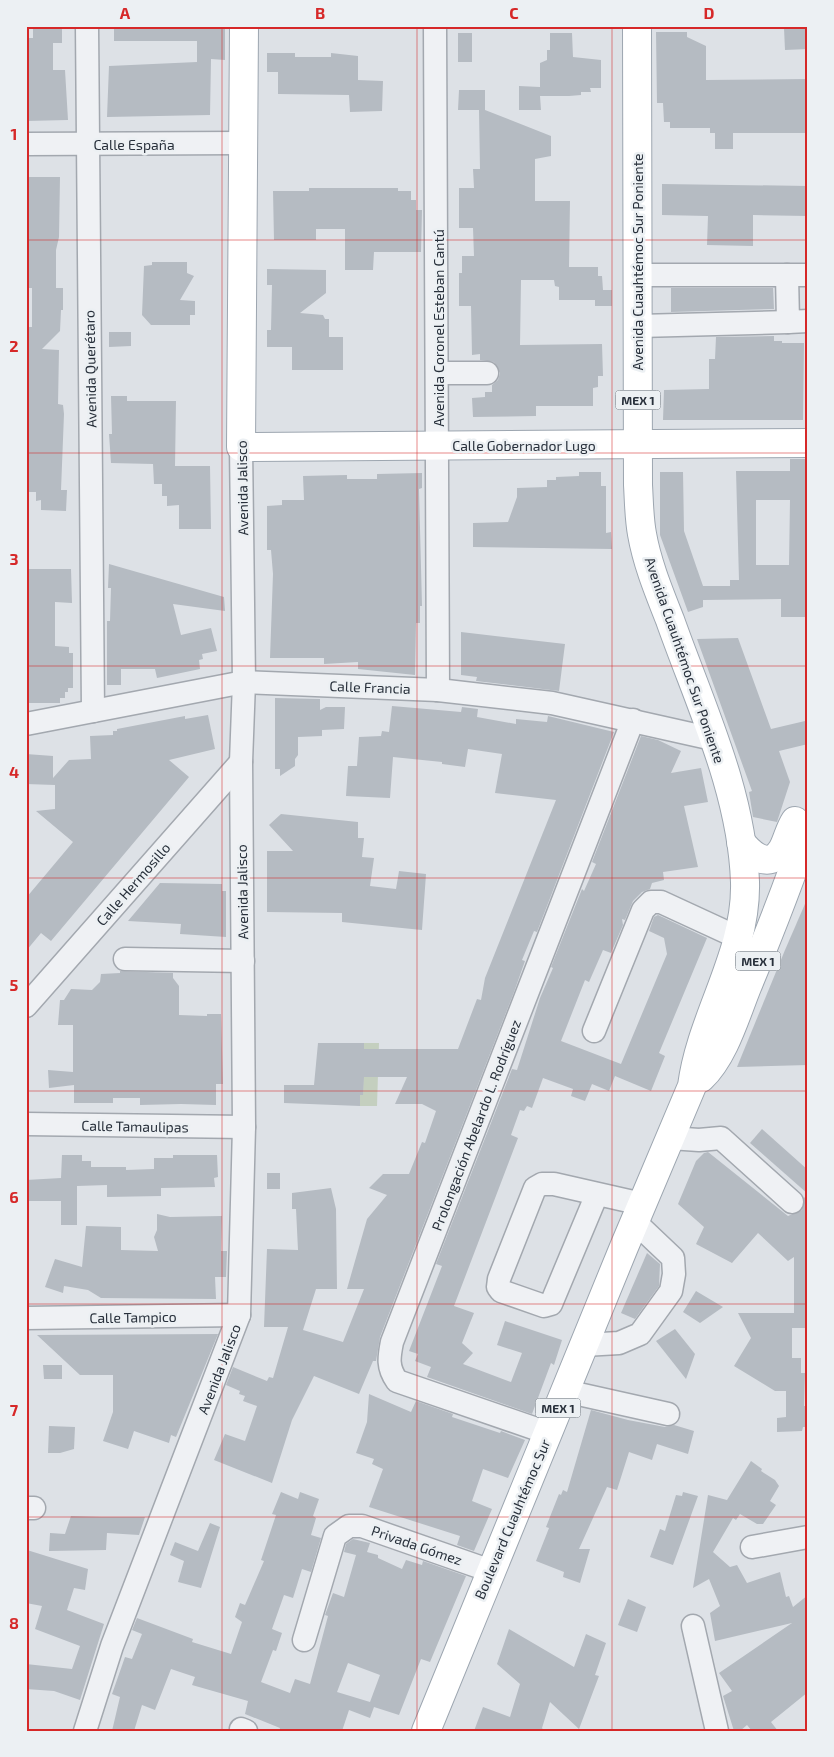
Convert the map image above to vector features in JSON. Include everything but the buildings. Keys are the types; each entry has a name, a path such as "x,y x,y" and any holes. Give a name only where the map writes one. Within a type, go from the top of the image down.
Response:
{"main road":[{"name":"Avenida Jalisco","path":"241,447 241,143 244,26"},
{"name":"Avenida Cuauhtémoc Sur Poniente","path":"638,26 639,326 637,444 642,534 662,601 732,795 741,842"},
{"name":"Calle Gobernador Lugo","path":"241,447 808,444"},
{"path":"741,842 756,858 766,860 776,857 782,850 793,824 808,808"},
{"name":"Boulevard Cuauhtémoc Sur","path":"692,1086 710,1069 731,1028 799,877 808,827"},
{"name":"Boulevard Cuauhtémoc Sur","path":"426,1731 638,1213 692,1086 696,1062 738,938 742,920 745,882 741,842"}],"street":[{"name":"Avenida Querétaro","path":"87,26 93,711"},
{"name":"Avenida Coronel Esteban Cantú","path":"435,26 438,690"},
{"name":"Calle España","path":"26,144 241,143"},
{"path":"638,275 797,275 798,322 639,326"},
{"path":"438,373 487,373"},
{"name":"Avenida Jalisco","path":"85,1731 112,1646 239,1316 244,1127 241,762 244,682 241,447"},
{"name":"Calle Francia","path":"26,724 244,682 438,690 552,703 713,739"},
{"name":"Prolongación Abelardo L. Rodríguez","path":"548,1433 396,1381 390,1373 388,1360 392,1342 633,720"},
{"name":"Calle Hermosillo","path":"26,1006 241,762"},
{"path":"594,1031 644,910 651,902 661,902 738,938"},
{"path":"125,959 243,961"},
{"name":"Calle Tamaulipas","path":"26,1124 244,1127"},
{"path":"670,1138 699,1140 720,1138 792,1202"},
{"path":"584,1345 619,1343 640,1334 671,1291 674,1258 638,1213 597,1194 554,1184 542,1184 535,1188 499,1279 498,1287 501,1291 544,1306 551,1304 597,1194"},
{"name":"Calle Tampico","path":"26,1318 239,1316"},
{"path":"565,1391 668,1414"},
{"name":"Privada Gómez","path":"304,1640 335,1536 349,1526 362,1526 491,1571"},
{"path":"752,1547 808,1537"},
{"path":"693,1626 717,1731"}],"green space":[{"path":"364,1043 379,1043 377,1106 360,1106 360,1095 363,1095"}]}
